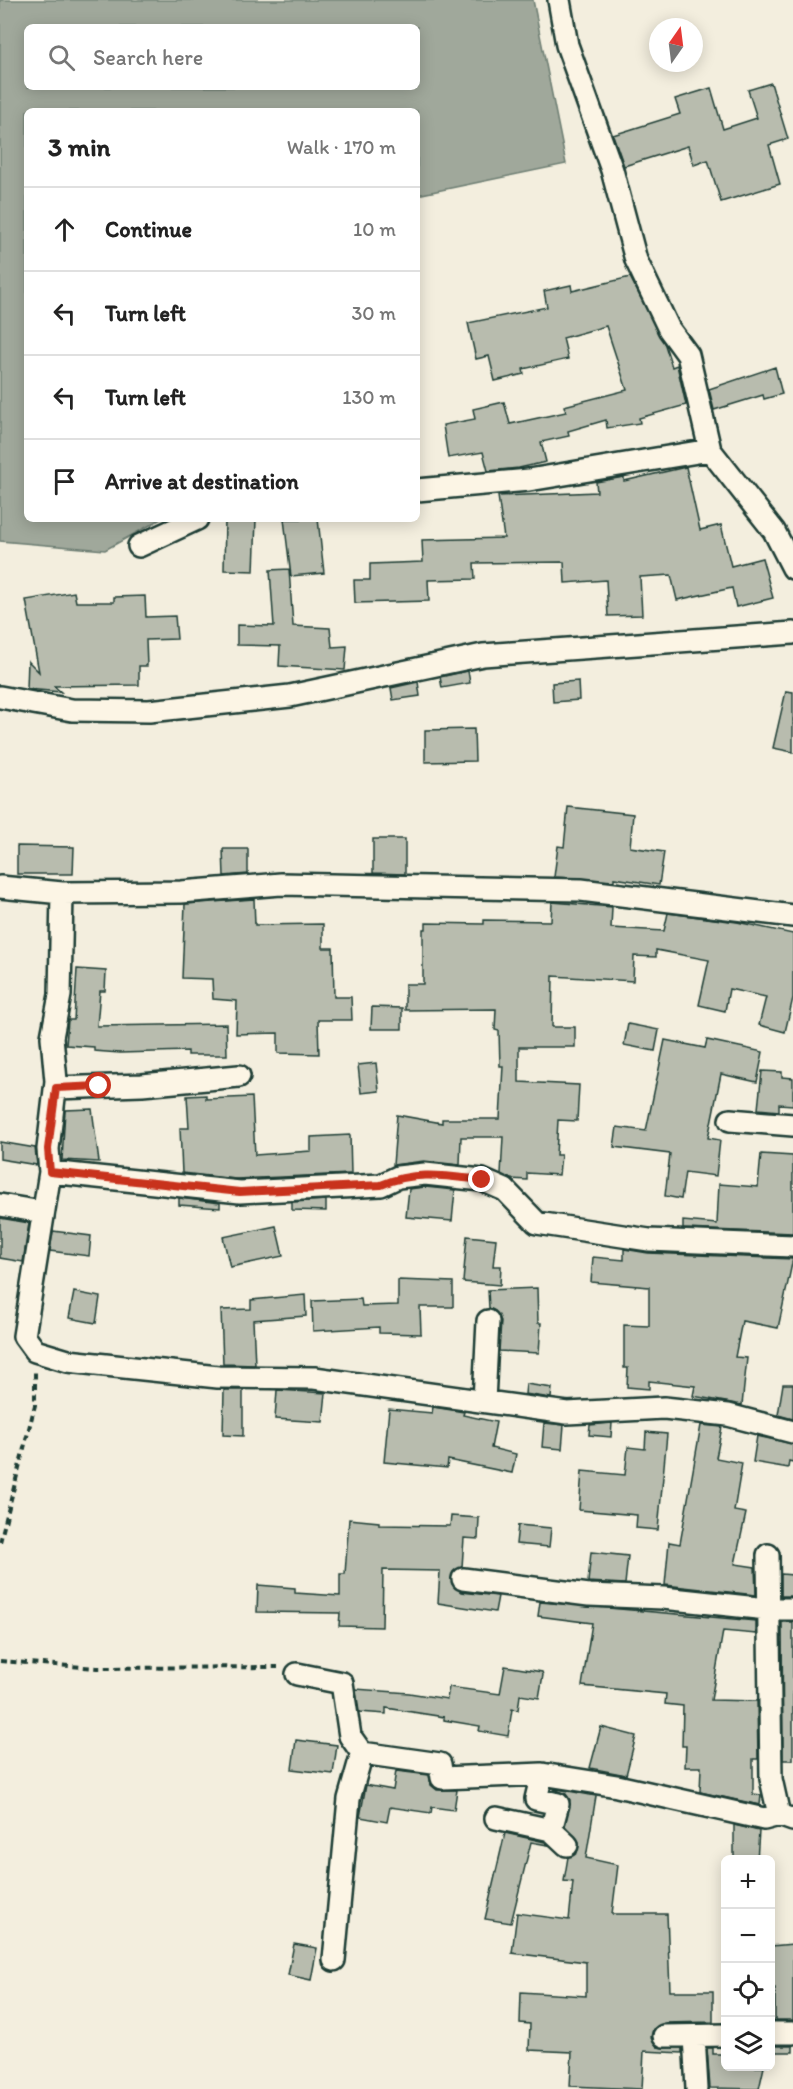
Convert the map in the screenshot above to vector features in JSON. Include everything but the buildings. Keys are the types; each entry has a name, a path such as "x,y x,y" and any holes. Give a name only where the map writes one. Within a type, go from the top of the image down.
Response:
{"street":[{"path":"559,0 567,45 612,170 636,260 669,329 688,355 710,450 774,531 793,568"},
{"path":"420,490 530,480 710,450"},
{"path":"139,546 191,522"},
{"path":"0,697 72,710 149,711 291,696 483,655 793,633"},
{"path":"0,887 62,893 181,892 293,884 581,890 793,916"},
{"path":"62,893 60,995 52,1037 56,1088 48,1149 50,1172 24,1335 35,1351 68,1361 218,1377 314,1378 567,1413 664,1408 728,1415 793,1432"},
{"path":"56,1088 142,1085 239,1077"},
{"path":"730,1120 793,1125"},
{"path":"50,1172 240,1192 381,1185 398,1177 425,1174 482,1180 505,1190 537,1223 649,1240 793,1246"},
{"path":"0,1205 42,1212"},
{"path":"484,1401 488,1322"},
{"path":"297,1674 342,1683 350,1736 362,1753 440,1764 442,1778 542,1774 616,1786 764,1819 786,1818 771,1779 768,1556"},
{"path":"463,1579 588,1595 663,1598 767,1609 793,1609"},
{"path":"334,1960 349,1799 362,1753"},
{"path":"542,1774 536,1798 558,1804 551,1830"},
{"path":"496,1818 551,1830 567,1845"},
{"path":"775,2033 793,2033"},
{"path":"664,2036 721,2035"},
{"path":"694,2036 697,2089"}],"path":[{"path":"0,1542 35,1405 35,1351"},
{"path":"0,1661 98,1668 280,1667 297,1674"}],"shaded area":[{"path":"0,0 533,0 566,164 420,194 420,108 24,108 24,522 156,522 105,550 0,541"}],"route":[{"path":"99,1086 56,1088 48,1149 50,1172 240,1192 381,1185 398,1177 425,1174 482,1180"}]}
